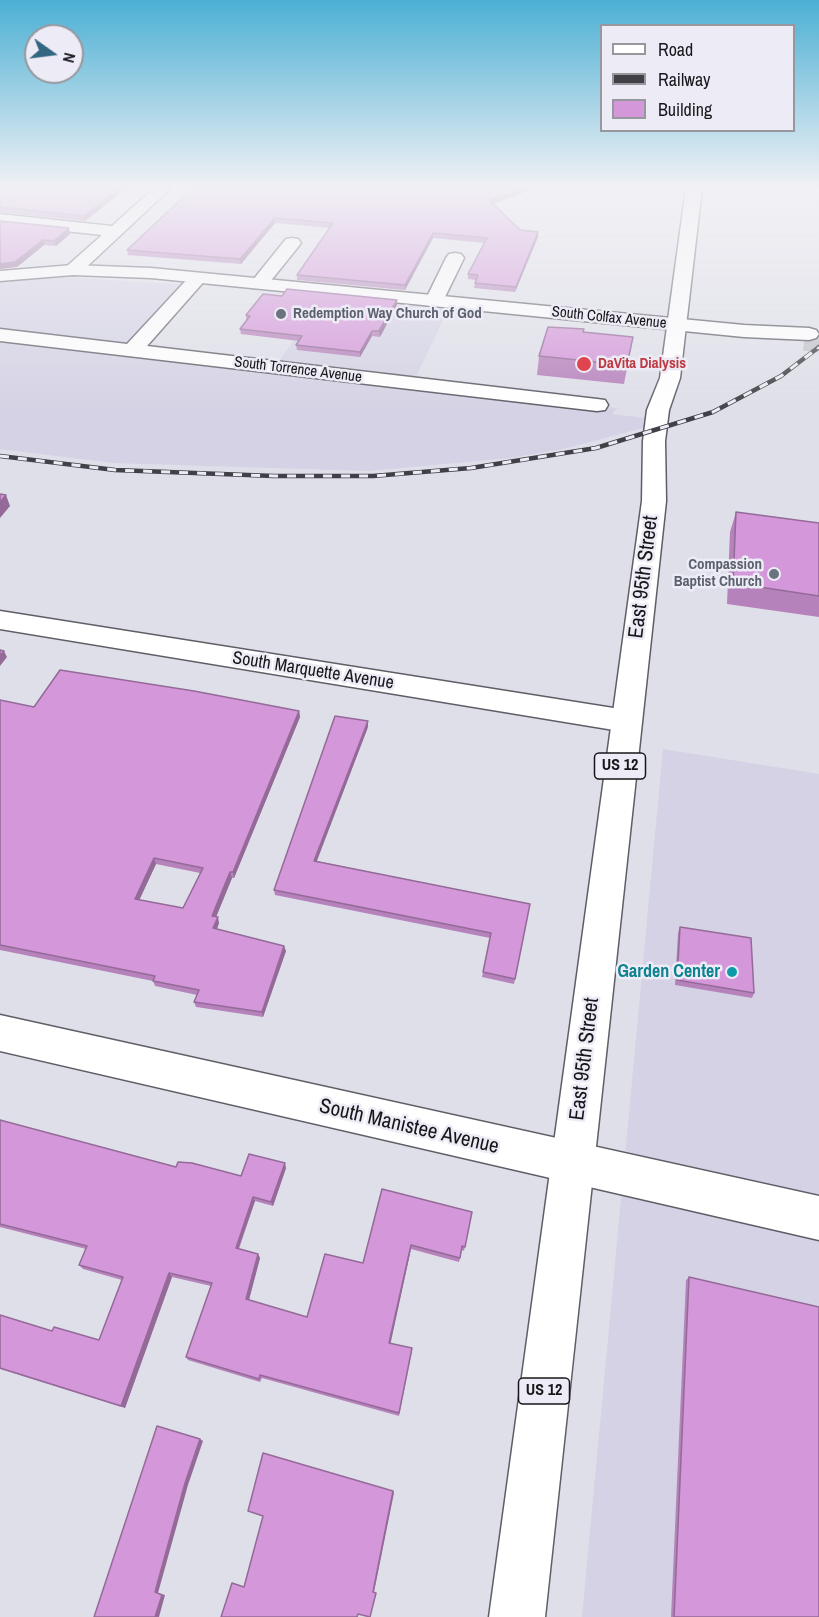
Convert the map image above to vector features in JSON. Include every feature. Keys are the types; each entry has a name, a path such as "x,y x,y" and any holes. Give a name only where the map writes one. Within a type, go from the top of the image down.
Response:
{"main road":[{"path":"73,270 80,263"},
{"path":"259,284 276,263"},
{"path":"434,301 452,263"},
{"name":"East 95th Street","path":"517,1617 654,501 671,443 675,411 670,378 685,263"},
{"name":"South Colfax Avenue","path":"0,276 73,270 151,273 807,338"},
{"path":"132,351 198,278"},
{"name":"South Torrence Avenue","path":"0,335 597,405"},
{"name":"South Marquette Avenue","path":"0,620 626,721"},
{"name":"South Manistee Avenue","path":"0,1033 819,1218"}],"shaded area":[{"path":"63,277 195,285 134,352 274,368 323,298 448,310 412,385 617,408 612,414 646,418 647,427 563,449 510,458 369,471 113,463 0,449 0,282"},
{"path":"663,749 819,774 819,1617 582,1617"}],"building":[{"path":"305,263 417,263 405,285 297,275"},
{"path":"474,263 525,263 516,287 475,283 478,275 468,274"},
{"path":"287,289 397,300 379,331 372,331 360,352 296,345 302,336 240,329 250,316 246,315 263,294 282,296"},
{"path":"548,327 584,329 583,332 633,337 627,365 539,356"},
{"path":"0,494 6,495 0,502"},
{"name":"Compassion Baptist Church","path":"736,512 819,523 819,596 733,583"},
{"path":"60,670 194,691 299,711 233,872 230,872 212,916 218,917 213,928 284,946 262,1012 194,1002 199,990 153,981 155,976 0,945 0,700 34,707","holes":["154,858 203,868 183,908 135,899"]},
{"path":"335,716 368,721 314,861 530,904 515,979 483,972 491,933 274,890"},
{"path":"680,927 751,938 754,993 677,980"},
{"path":"0,1120 176,1167 178,1162 192,1163 241,1176 249,1154 285,1163 271,1202 253,1197 236,1248 258,1254 246,1299 307,1317 325,1254 363,1263 382,1189 472,1212 465,1247 462,1246 460,1258 411,1245 389,1343 412,1348 399,1413 260,1375 259,1379 186,1357 212,1283 169,1273 121,1406 0,1368 0,1315 52,1331 54,1327 99,1340 123,1277 79,1265 87,1246 0,1224"},
{"path":"689,1277 819,1307 819,1617 674,1617"},
{"path":"157,1426 200,1439 185,1483 155,1592 162,1595 155,1617 94,1617"},
{"path":"263,1453 393,1491 370,1617 358,1614 357,1617 221,1617 232,1583 244,1587 263,1516 248,1511"}],"tunnel":[{"path":"804,342 819,344"}],"railway":[{"path":"0,456 115,470 274,476 373,476 471,468 596,448 713,412 781,376 819,347 817,349"}],"place":[{"name":"Redemption Way Church of God","path":"281,314"},
{"name":"DaVita Dialysis","path":"584,364"},
{"name":"Compassion Baptist Church","path":"774,574"},
{"name":"Garden Center","path":"732,972"}]}
